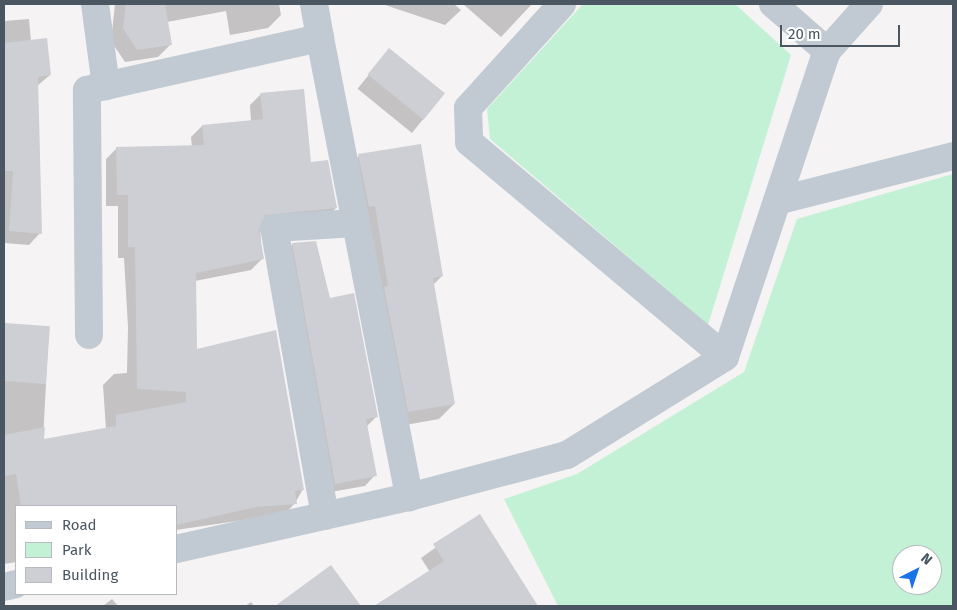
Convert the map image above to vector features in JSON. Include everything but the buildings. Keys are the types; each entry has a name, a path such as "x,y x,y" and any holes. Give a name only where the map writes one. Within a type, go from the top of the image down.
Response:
{"street":[{"path":"94,4 106,86"},
{"path":"314,4 409,497"},
{"path":"562,4 468,108 468,142 725,357"},
{"path":"773,4 827,51"},
{"path":"178,549 409,497 566,455 725,357 827,51 869,4"},
{"path":"89,334 87,90 320,38"},
{"path":"777,201 953,156"},
{"path":"325,516 274,228 356,223"}],"green space":[{"path":"583,4 735,4 791,55 708,325 490,139 487,109"},
{"path":"953,174 953,606 558,606 504,499 577,474 744,372 797,219"}]}
